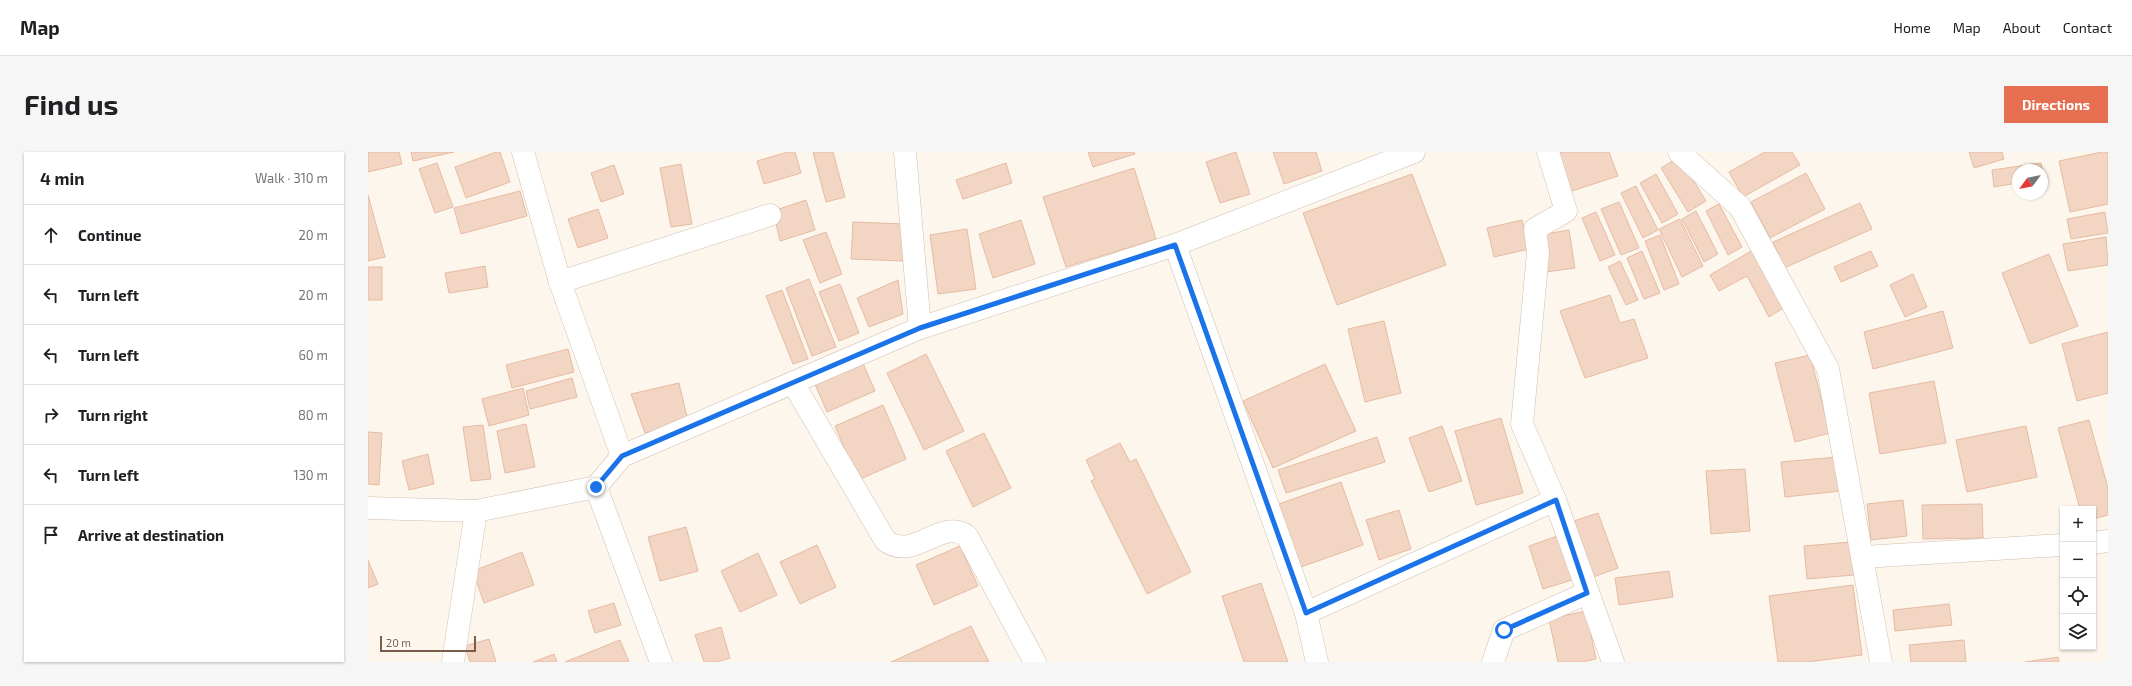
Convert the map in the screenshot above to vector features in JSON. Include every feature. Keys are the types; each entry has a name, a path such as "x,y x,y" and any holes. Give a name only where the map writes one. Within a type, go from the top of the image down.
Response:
{"street":[{"path":"523,152 560,282 622,456"},
{"path":"905,152 920,328"},
{"path":"368,508 476,511 596,487 622,456 920,328 1175,245 1414,152"},
{"path":"1548,152 1566,211 1535,230 1538,253 1522,424 1556,500 1587,593 1613,662"},
{"path":"1679,152 1740,207 1828,369 1881,662"},
{"path":"560,282 770,215"},
{"path":"1175,245 1306,613 1317,662"},
{"path":"793,383 885,540 892,546 899,548 907,547 951,531 961,532 967,536 1035,662"},
{"path":"596,487 661,662"},
{"path":"1306,613 1556,500"},
{"path":"453,662 476,511"},
{"path":"2096,543 2108,541"},
{"path":"1862,557 2060,545"},
{"path":"1493,662 1504,630 1587,593"}],"building":[{"path":"368,152 399,152 402,164 368,172"},
{"path":"411,152 454,152 413,161"},
{"path":"496,152 500,152 510,182 466,198 455,167"},
{"path":"788,152 795,152 801,173 764,184 757,161"},
{"path":"813,152 833,152 845,197 826,202"},
{"path":"1088,152 1134,152 1135,154 1093,167"},
{"path":"1236,152 1250,194 1220,203 1206,162"},
{"path":"1273,152 1316,152 1322,171 1284,184"},
{"path":"1556,152 1609,152 1618,176 1569,192"},
{"path":"1765,152 1792,152 1800,165 1743,197 1729,172"},
{"path":"1969,152 2002,152 2004,159 1974,168"},
{"path":"2108,152 2108,204 2070,212 2059,161"},
{"path":"1679,157 1706,201 1688,212 1661,168"},
{"path":"437,163 453,207 435,213 419,169"},
{"path":"1006,163 1012,183 963,199 956,180"},
{"path":"681,164 692,224 671,227 660,168"},
{"path":"614,165 624,194 601,202 591,173"},
{"path":"2012,167 2012,184 1994,187 1992,170"},
{"path":"1134,168 1156,239 1066,267 1043,197"},
{"path":"1806,173 1825,209 1770,238 1751,202"},
{"path":"1412,174 1446,265 1337,305 1303,213"},
{"path":"1656,174 1678,214 1662,223 1640,183"},
{"path":"1636,186 1658,230 1643,238 1621,193"},
{"path":"520,191 527,216 461,234 454,208"},
{"path":"368,195 385,257 368,261"},
{"path":"806,200 815,230 780,241 773,211"},
{"path":"1619,202 1639,248 1621,255 1601,209"},
{"path":"1860,203 1872,229 1784,268 1773,242"},
{"path":"1719,204 1742,247 1728,255 1706,211"},
{"path":"598,209 608,238 578,248 568,219"},
{"path":"1696,211 1718,254 1704,262 1682,219"},
{"path":"1596,212 1615,255 1600,261 1582,218"},
{"path":"2105,212 2108,233 2071,239 2067,219"},
{"path":"1680,219 1703,266 1682,277 1659,229"},
{"path":"1021,220 1035,264 993,278 979,234"},
{"path":"1522,220 1529,249 1494,257 1487,228"},
{"path":"853,222 904,224 903,261 851,259"},
{"path":"967,229 976,289 938,294 930,235"},
{"path":"1569,230 1575,268 1546,272 1540,235"},
{"path":"826,232 842,274 820,283 803,240"},
{"path":"1660,235 1679,284 1664,290 1645,241"},
{"path":"2106,237 2108,265 2068,271 2063,244"},
{"path":"1753,250 1785,307 1769,317 1747,276 1719,291 1710,275"},
{"path":"1642,251 1660,293 1644,299 1627,258"},
{"path":"1871,251 1878,266 1841,282 1834,267"},
{"path":"2049,254 2078,326 2030,344 2002,273"},
{"path":"1620,261 1638,300 1626,305 1608,267"},
{"path":"485,266 488,287 449,293 445,273"},
{"path":"368,267 382,267 382,300 368,300"},
{"path":"1913,274 1927,307 1905,317 1890,285"},
{"path":"809,279 836,347 812,356 786,288"},
{"path":"898,280 903,314 869,327 857,298"},
{"path":"840,284 859,333 839,341 819,292"},
{"path":"782,290 808,359 793,364 766,296"},
{"path":"1610,295 1620,323 1634,319 1648,358 1585,378 1560,311"},
{"path":"1943,311 1953,348 1873,369 1864,332"},
{"path":"1384,321 1401,393 1365,402 1348,329"},
{"path":"2108,332 2108,393 2077,401 2062,344"},
{"path":"568,349 574,372 512,388 506,365"},
{"path":"926,354 964,431 924,450 887,373"},
{"path":"1810,355 1830,433 1795,442 1775,363"},
{"path":"862,361 875,391 827,412 814,382"},
{"path":"1325,364 1356,431 1273,468 1243,401"},
{"path":"572,378 577,397 530,409 526,391"},
{"path":"1934,381 1946,443 1880,454 1869,393"},
{"path":"679,383 688,421 645,433 631,394"},
{"path":"523,388 529,415 489,426 482,399"},
{"path":"883,405 906,459 858,480 835,426"},
{"path":"1501,418 1523,493 1476,505 1455,431"},
{"path":"2089,420 2108,488 2108,515 2096,518 2096,506 2079,506 2058,428"},
{"path":"526,424 535,467 505,473 497,431"},
{"path":"483,425 491,479 471,481 463,427"},
{"path":"1442,426 1462,481 1429,492 1409,438"},
{"path":"2026,426 2037,477 1967,492 1956,440"},
{"path":"368,432 382,433 379,485 368,484"},
{"path":"984,433 1011,488 973,507 946,451"},
{"path":"1377,437 1385,462 1286,493 1278,470"},
{"path":"1120,443 1130,462 1136,459 1191,572 1147,594 1091,481 1095,479 1086,460"},
{"path":"428,454 434,484 409,490 402,461"},
{"path":"1837,457 1841,491 1785,497 1781,462"},
{"path":"1745,469 1750,531 1711,534 1706,471"},
{"path":"1341,482 1363,545 1298,568 1276,505"},
{"path":"1903,500 1907,536 1871,540 1867,504"},
{"path":"1982,504 1983,538 1923,539 1922,505"},
{"path":"1399,510 1411,549 1379,560 1366,520"},
{"path":"1598,513 1618,568 1593,577 1574,521"},
{"path":"686,527 698,571 660,581 648,537"},
{"path":"1560,535 1575,579 1543,589 1529,546"},
{"path":"1851,542 1854,575 1807,579 1804,546"},
{"path":"817,545 836,587 800,604 780,562"},
{"path":"960,546 978,586 934,605 916,565"},
{"path":"522,552 534,585 484,603 473,571"},
{"path":"758,553 777,595 740,612 721,571"},
{"path":"368,560 378,584 368,588"},
{"path":"1669,571 1673,597 1619,605 1615,578"},
{"path":"1261,583 1288,662 1244,662 1222,596"},
{"path":"1853,585 1862,655 1807,662 1778,662 1769,596"},
{"path":"614,603 621,625 595,633 588,611"},
{"path":"1949,604 1952,625 1895,631 1893,610"},
{"path":"1586,611 1596,659 1582,662 1558,662 1549,619"},
{"path":"971,626 989,662 891,662"},
{"path":"721,627 730,658 717,662 704,662 695,635"},
{"path":"489,639 496,662 470,662 465,646"},
{"path":"620,640 629,662 565,662"},
{"path":"1964,640 1966,662 1911,662 1909,645"},
{"path":"554,654 557,662 533,662"},
{"path":"2058,657 2059,662 2025,662"}],"route":[{"path":"596,487 622,456 920,328 1175,245 1306,613 1556,500 1587,593 1504,630"}]}
